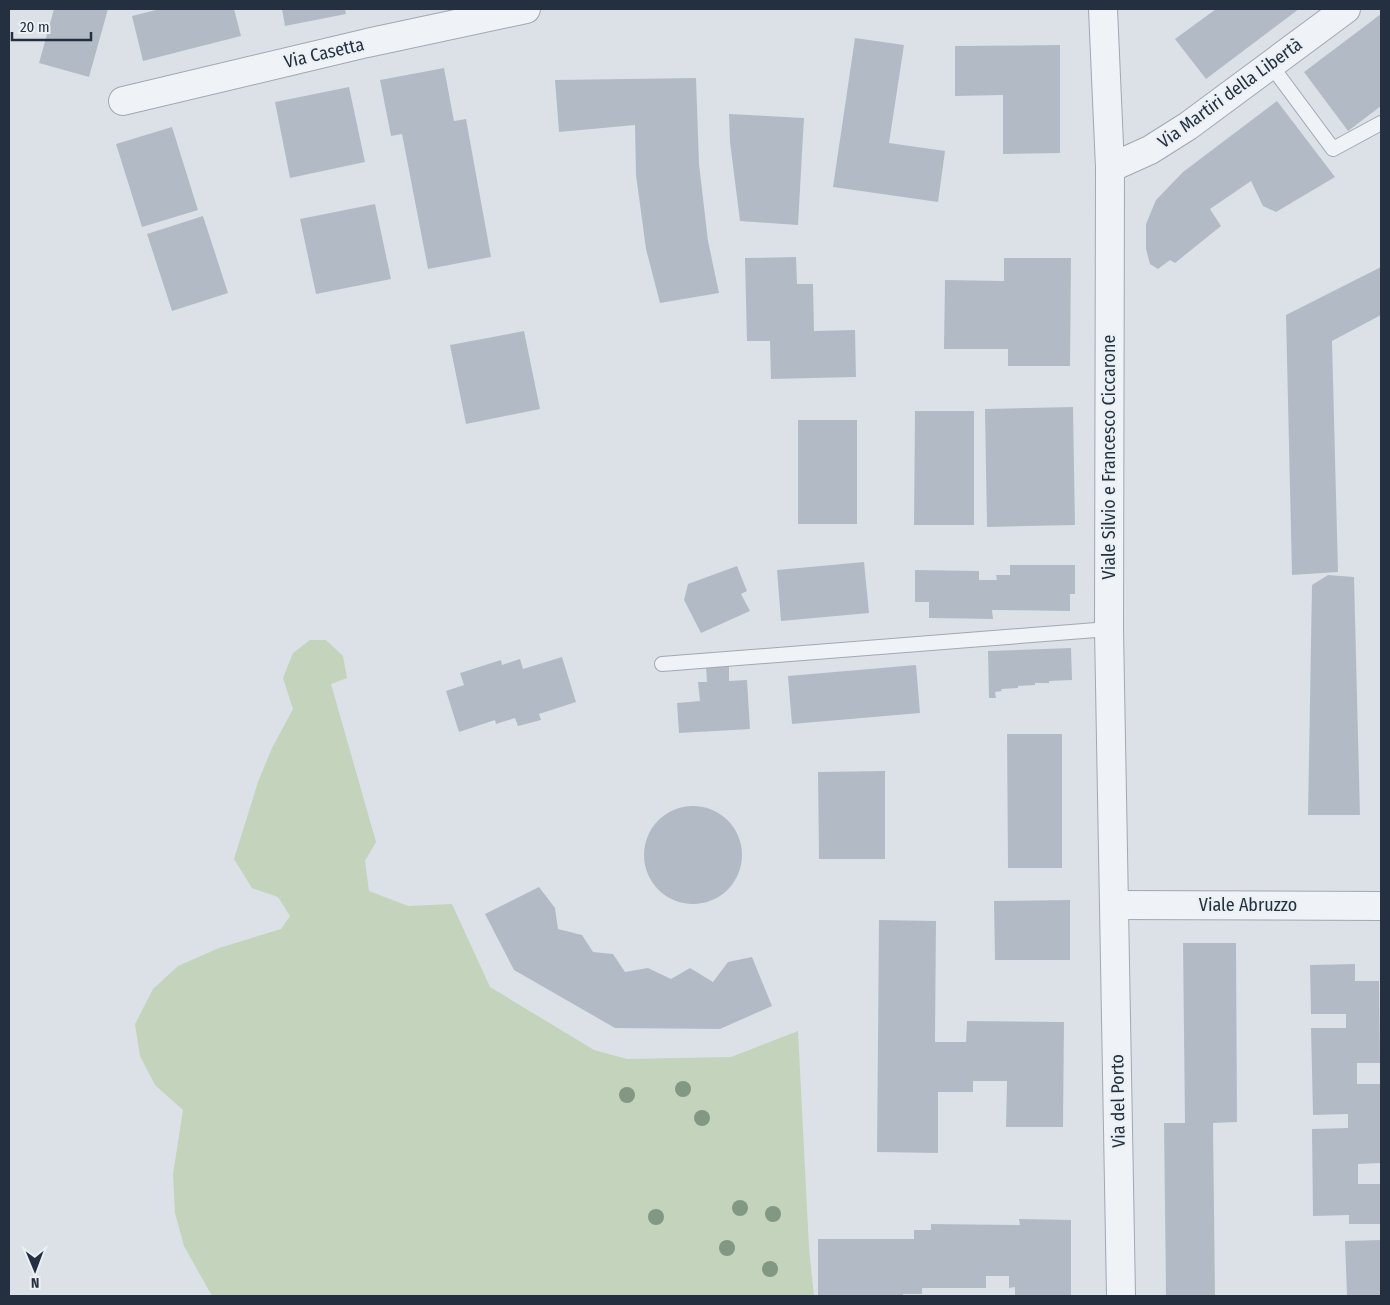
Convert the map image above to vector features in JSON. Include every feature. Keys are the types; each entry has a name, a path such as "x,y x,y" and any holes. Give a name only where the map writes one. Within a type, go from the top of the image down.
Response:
{"street":[{"name":"Via Casetta","path":"122,101 367,43 526,9"},
{"name":"Viale Silvio e Francesco Ciccarone","path":"1103,9 1110,168 1109,629 1114,905"},
{"name":"Via Martiri della Libertà","path":"1110,168 1150,150 1188,126 1346,9"},
{"name":"Viale Abruzzo","path":"1114,905 1381,906"},
{"name":"Via del Porto","path":"1114,905 1121,1296"}],"lane":[{"path":"1270,64 1333,149 1381,123"},
{"path":"662,664 1109,629"}],"green space":[{"path":"310,640 326,640 343,656 347,678 331,684 376,842 365,861 369,891 408,906 452,904 490,987 594,1050 627,1059 731,1057 798,1031 809,1248 814,1296 212,1296 184,1246 175,1213 173,1174 183,1110 155,1085 140,1056 135,1024 153,989 178,966 219,948 281,929 290,916 278,897 252,888 234,859 258,782 272,748 293,709 283,678 293,653"}],"building":[{"path":"54,9 108,9 89,77 39,63"},
{"path":"160,9 234,9 241,36 143,61 132,16"},
{"path":"282,9 345,9 346,14 285,26"},
{"path":"1216,9 1299,9 1206,79 1175,39"},
{"path":"1381,14 1381,106 1348,131 1304,72"},
{"path":"855,38 904,45 889,143 945,151 938,202 833,187"},
{"path":"1060,45 1060,153 1003,154 1003,95 955,96 955,46"},
{"path":"444,68 454,121 466,119 491,257 428,269 402,134 391,136 380,80"},
{"path":"696,78 699,164 708,241 719,293 660,303 646,249 636,175 635,125 559,132 555,80"},
{"path":"349,87 365,162 290,178 275,102"},
{"path":"1277,101 1335,177 1276,212 1263,206 1251,181 1210,209 1221,226 1175,263 1170,260 1158,269 1150,264 1146,249 1146,224 1156,200 1183,172"},
{"path":"729,114 804,118 798,225 740,221 730,142"},
{"path":"172,127 198,210 142,227 116,144"},
{"path":"375,204 391,279 316,294 300,219"},
{"path":"203,216 228,293 172,311 147,234"},
{"path":"796,257 797,284 813,284 814,331 855,330 856,377 771,379 770,341 747,341 745,258"},
{"path":"1004,258 1071,258 1070,366 1008,366 1008,349 944,349 945,280 1004,281"},
{"path":"1381,267 1381,315 1332,341 1338,572 1292,575 1286,315"},
{"path":"524,331 540,409 466,424 450,345"},
{"path":"1073,407 1075,525 987,527 985,409"},
{"path":"915,411 974,411 974,525 914,525"},
{"path":"798,420 857,420 857,524 798,524"},
{"path":"864,562 869,613 781,621 777,570"},
{"path":"1010,565 1075,565 1075,594 1070,594 1070,611 992,610 993,619 929,618 929,602 915,602 915,570 979,571 979,580 997,580 996,575 1010,575"},
{"path":"737,566 747,591 741,594 750,611 701,633 684,600 688,584"},
{"path":"1328,575 1354,577 1360,815 1308,815 1312,585"},
{"path":"1071,648 1072,680 1049,681 1049,683 1035,683 1035,685 1018,686 1018,688 1001,689 1002,691 995,692 996,698 989,698 988,651"},
{"path":"562,657 576,702 539,714 541,720 518,726 515,718 496,724 495,720 459,732 446,691 464,685 460,673 501,660 502,665 520,659 523,669"},
{"path":"916,665 920,713 792,724 788,676"},
{"path":"729,666 729,681 747,680 750,729 679,733 677,703 700,701 698,682 707,682 706,667"},
{"path":"1007,734 1062,734 1062,868 1008,868"},
{"path":"885,771 885,859 819,859 818,772"},
{"path":"693,806 712,810 728,820 738,836 742,855 738,874 728,890 712,900 693,904 674,900 658,890 648,874 644,855 648,836 658,820 674,810"},
{"path":"539,887 555,908 558,929 582,935 593,952 613,954 625,972 648,968 671,979 690,968 713,982 728,962 752,957 772,1006 720,1029 615,1028 514,970 485,914"},
{"path":"1070,900 1070,960 995,960 994,901"},
{"path":"879,920 936,921 935,1042 966,1042 967,1021 1064,1022 1063,1127 1006,1127 1007,1081 973,1081 973,1092 938,1092 938,1153 877,1152"},
{"path":"1183,943 1236,943 1237,1122 1213,1123 1215,1296 1166,1296 1164,1123 1185,1123"},
{"path":"1355,964 1355,981 1379,981 1380,1063 1357,1063 1357,1084 1381,1084 1381,1163 1358,1164 1358,1184 1381,1184 1381,1224 1349,1224 1349,1215 1313,1216 1312,1129 1348,1128 1348,1114 1313,1115 1311,1028 1346,1028 1346,1014 1311,1014 1310,965"},
{"path":"1019,1219 1071,1220 1071,1296 1015,1296 1015,1287 1009,1288 1009,1276 986,1276 986,1288 922,1288 922,1294 903,1294 903,1296 818,1296 818,1239 914,1239 914,1230 931,1230 931,1224 1020,1225"},
{"path":"1381,1240 1381,1296 1347,1296 1345,1241"}]}
